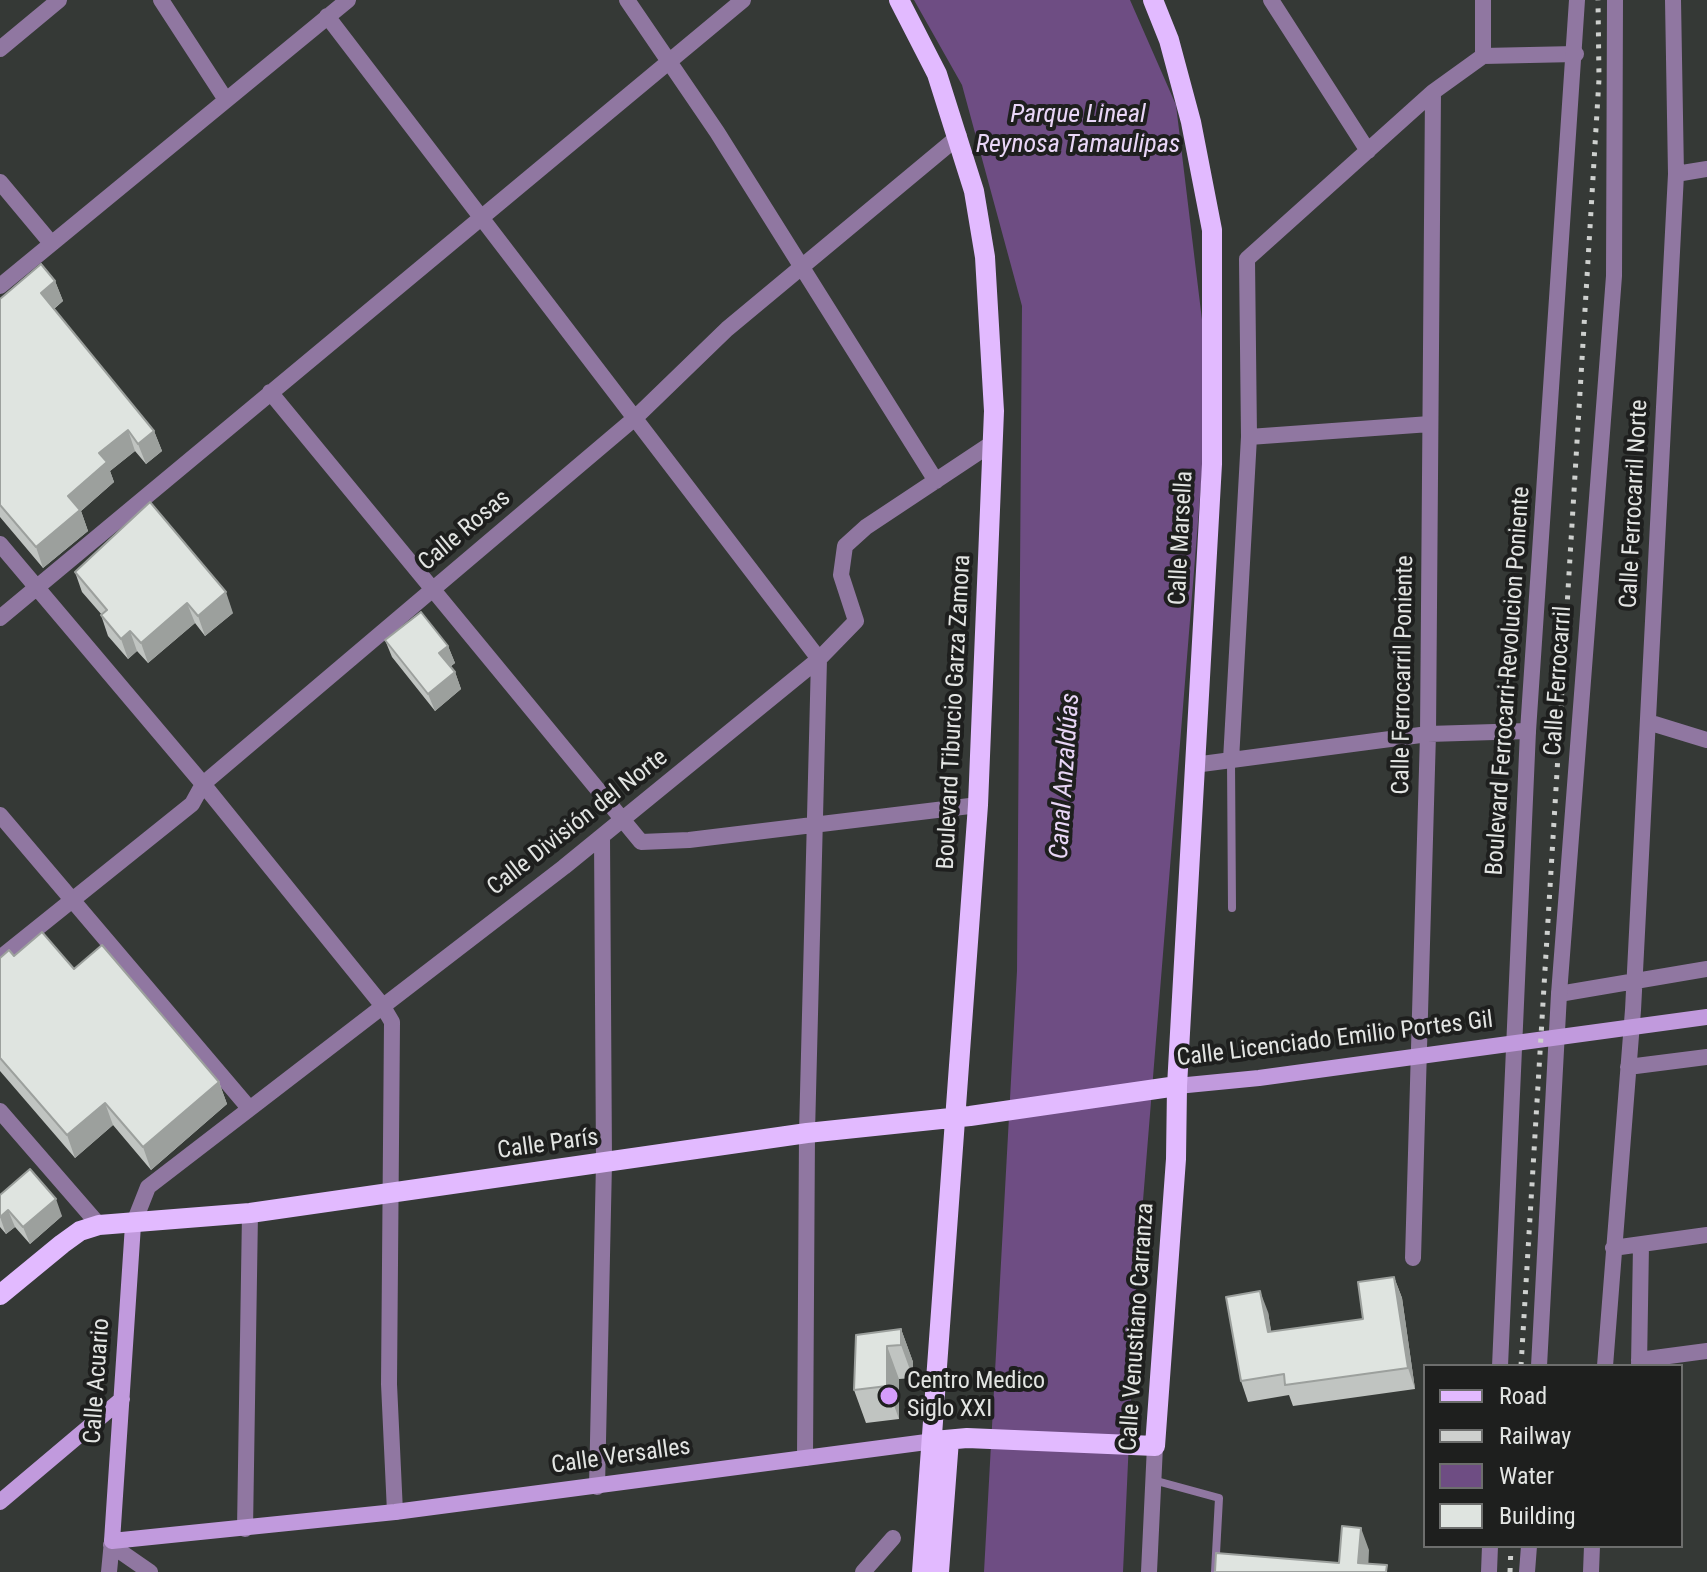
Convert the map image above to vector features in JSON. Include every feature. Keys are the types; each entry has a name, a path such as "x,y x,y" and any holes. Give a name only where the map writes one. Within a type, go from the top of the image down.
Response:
{"main road":[{"name":"Boulevard Tiburcio Garza Zamora","path":"899,0 937,74 974,191 985,257 994,442 950,1440 939,1572"},
{"name":"Calle Marsella","path":"1153,0 1169,40 1191,122 1212,230 1212,464 1177,1086"},
{"name":"Calle Licenciado Emilio Portes Gil","path":"962,1117 1707,1017"},
{"name":"Calle Venustiano Carranza","path":"1146,1446 1176,1159 1177,1086"},
{"name":"Calle París","path":"99,1225 133,1225 250,1213 807,1133 962,1117"},
{"path":"0,1295 80,1231 99,1225"},
{"name":"Calle Acuario","path":"111,1543 133,1225"},
{"path":"0,1502 122,1399"},
{"name":"Calle Versalles","path":"111,1543 395,1512 950,1440 1146,1446"},
{"path":"922,1572 950,1440"}],"street":[{"path":"0,49 59,0"},
{"path":"161,0 226,100"},
{"path":"0,286 348,0"},
{"path":"627,0 670,60 936,481"},
{"path":"0,618 743,0"},
{"path":"1271,0 1368,151"},
{"path":"1483,0 1483,56"},
{"name":"Boulevard Ferrocarri-Revolucion Poniente","path":"1500,1364 1528,731 1576,54 1577,0"},
{"name":"Calle Ferrocarril","path":"1539,1364 1559,994 1614,276 1615,0"},
{"name":"Calle Ferrocarril Norte","path":"1628,1067 1676,174 1673,0"},
{"path":"327,16 819,659 807,1133 805,1458"},
{"path":"1231,760 1249,437 1247,259 1433,92 1483,56 1576,54"},
{"name":"Calle Ferrocarril Poniente","path":"1413,1258 1428,734 1433,92"},
{"name":"Calle Rosas","path":"0,958 192,804 203,784 635,418 727,329 959,136"},
{"path":"1676,174 1707,169"},
{"path":"0,182 51,243"},
{"path":"270,392 641,842 660,843 978,805"},
{"path":"1249,437 1430,424"},
{"name":"Calle División del Norte","path":"133,1225 139,1202 148,1187 622,821 819,659 856,621 841,575 845,546 866,527 994,442"},
{"path":"0,544 203,784 382,1005 392,1022 393,1194 389,1384 395,1512"},
{"path":"1648,722 1707,740"},
{"path":"1194,765 1428,734 1528,731"},
{"path":"0,815 249,1108"},
{"path":"597,1487 604,1163 602,836"},
{"path":"1559,994 1707,969"},
{"path":"1605,1364 1628,1067 1707,1057"},
{"path":"0,1111 99,1225"},
{"path":"245,1529 250,1213"},
{"path":"1613,1248 1707,1235"},
{"path":"1641,1245 1639,1363 1707,1351"},
{"name":"Calle Venustiano Carranza","path":"1146,1446 1152,1480 1149,1572"},
{"path":"863,1572 893,1538"},
{"path":"111,1543 150,1572"},
{"name":"Calle Acuario","path":"109,1572 111,1543"},
{"path":"1489,1572 1490,1548"},
{"path":"1527,1572 1529,1548"},
{"path":"1591,1572 1592,1548"}],"lane":[{"path":"1231,760 1232,908"},
{"path":"1152,1480 1219,1498 1215,1572"}],"water":[{"name":"Parque Lineal Reynosa Tamaulipas","path":"914,0 1130,0 1176,105 1202,320 1202,472 1136,1287 1123,1572 984,1572 1017,971 1022,306 962,85"}],"building":[{"path":"41,264 55,281 41,293 154,431 138,444 128,430 99,453 107,462 68,496 80,510 36,547 0,505 0,299"},
{"path":"150,502 226,592 198,616 187,603 141,643 130,631 121,639 101,615 107,610 75,572"},
{"path":"421,612 448,646 439,653 455,672 428,694 385,640"},
{"path":"42,932 74,969 102,945 219,1082 143,1147 105,1103 67,1135 0,1058 0,958 9,950 14,956"},
{"path":"30,1169 56,1199 23,1227 8,1210 0,1217 0,1195"},
{"path":"1394,1277 1408,1368 1285,1385 1284,1374 1241,1381 1226,1297 1260,1291 1268,1332 1363,1319 1358,1282"},
{"path":"901,1329 901,1345 887,1346 887,1386 854,1390 856,1335"},
{"path":"1342,1526 1361,1528 1358,1563 1387,1565 1386,1572 1215,1572 1216,1553 1339,1563"}],"railway":[{"path":"1521,1364 1599,79 1598,0"},
{"path":"1510,1572 1511,1548"}],"place":[{"name":"Centro Medico Siglo XXI","path":"889,1396"}],"water label":[{"name":"Canal Anzaldúas","path":"1066,776"}]}
